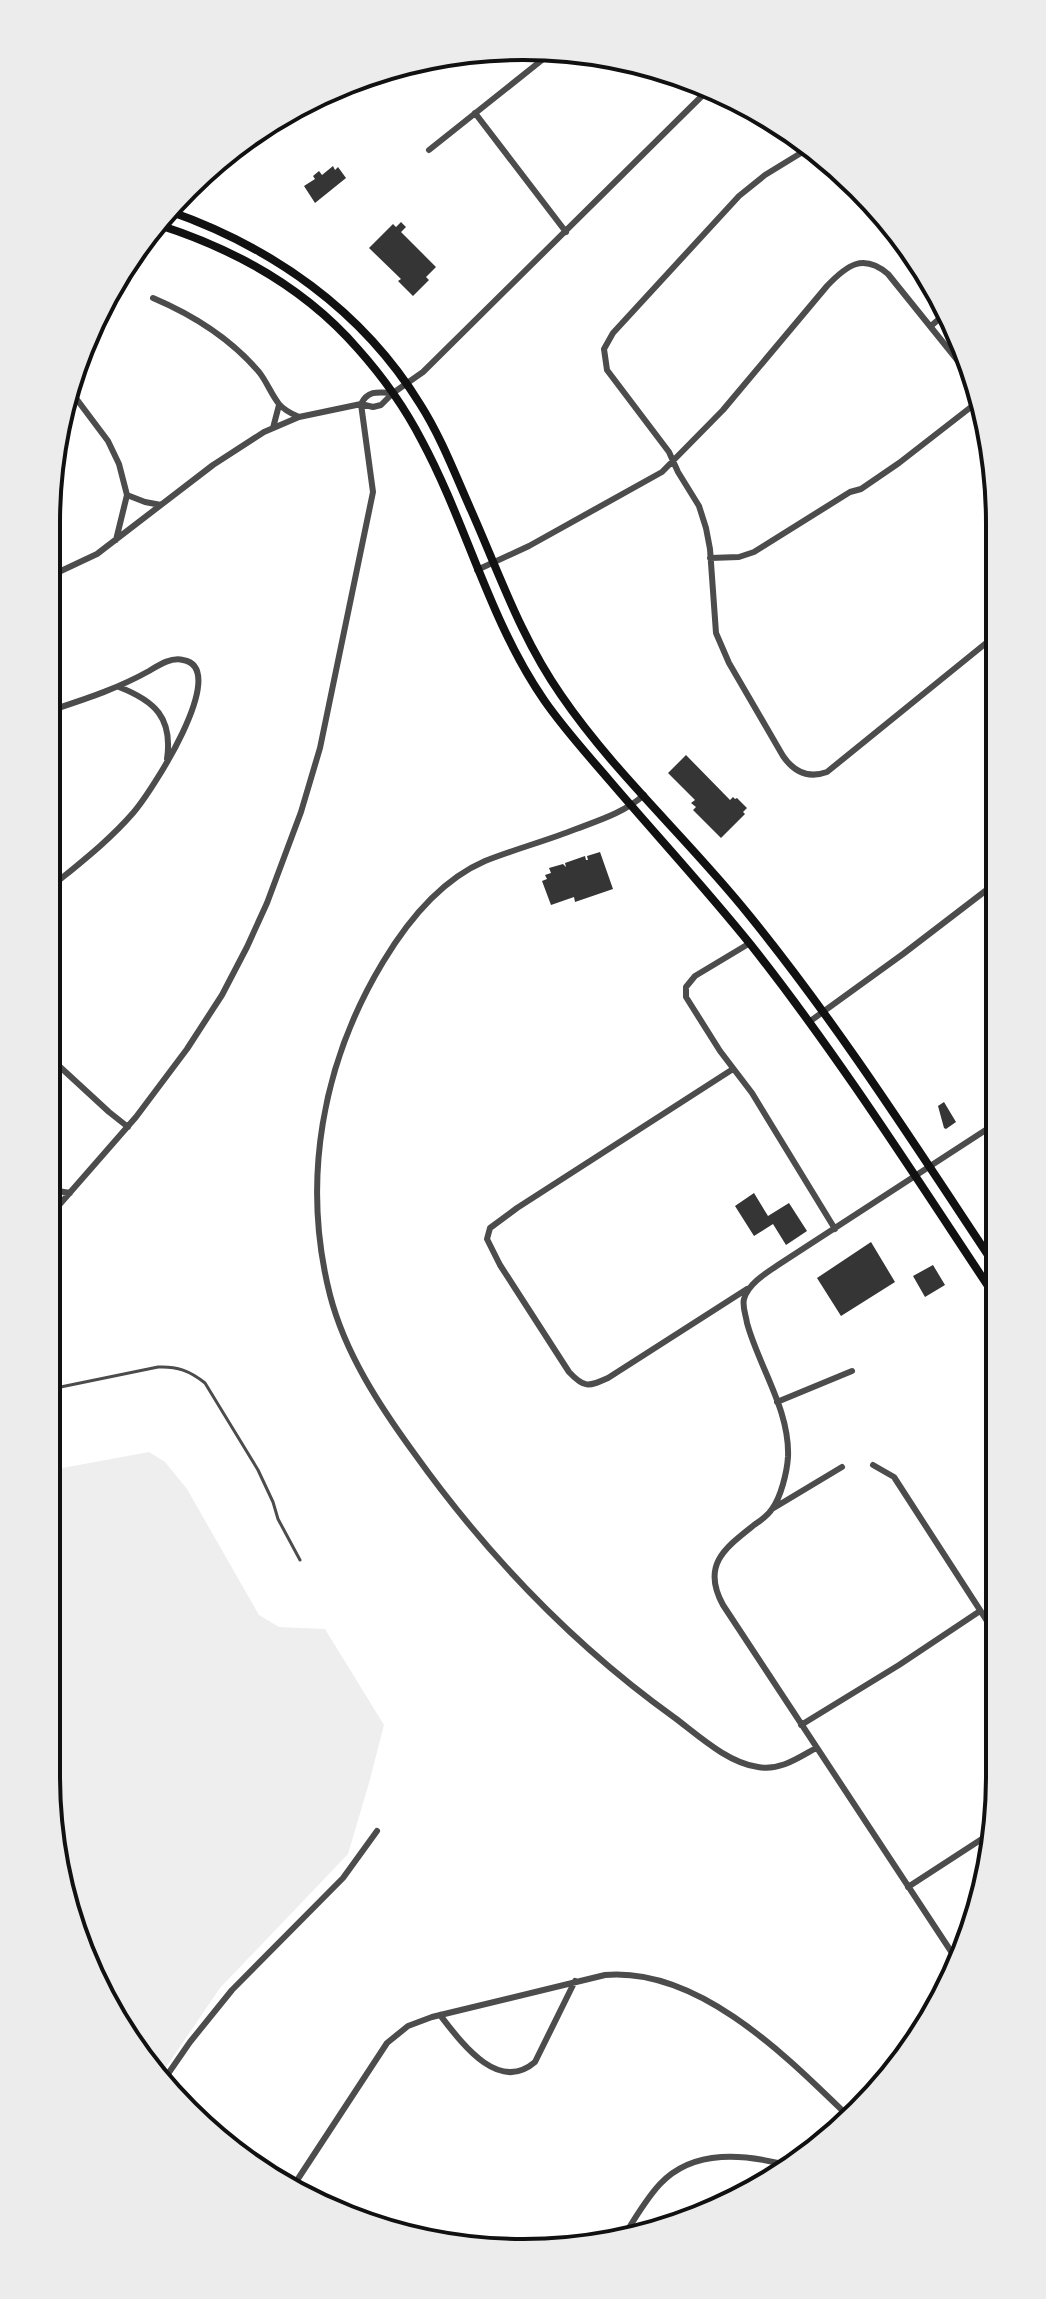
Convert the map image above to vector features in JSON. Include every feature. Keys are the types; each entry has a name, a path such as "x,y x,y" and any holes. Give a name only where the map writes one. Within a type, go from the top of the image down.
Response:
{"main road":[{"path":"179,214 234,237 279,261 359,325 390,360 433,428 511,606 541,665 580,720 748,913 868,1075 986,1252"},
{"path":"167,228 237,256 274,277 342,332 393,393 429,455 498,619 530,679 581,749 750,943 870,1107 986,1283"}],"street":[{"path":"429,150 541,61"},
{"path":"60,572 84,561 116,540 225,456 273,428 299,417 361,404 381,405 423,372 702,96"},
{"path":"475,113 566,232"},
{"path":"801,153 765,175 739,196 613,333 606,343 605,364 610,377 669,452 699,506 706,528 714,617 721,647 789,764 802,773 813,775 827,772 986,643"},
{"path":"477,570 529,546 662,472 723,410 827,286 846,268 864,263 881,268 955,356"},
{"path":"153,298 227,341 260,374 279,405 299,417"},
{"path":"931,326 939,319"},
{"path":"60,1204 128,1127 187,1049 222,995 259,924 301,812 320,748 373,492 361,404 365,396 375,391 393,393"},
{"path":"77,400 108,441 119,464 127,495 116,540"},
{"path":"273,428 279,405"},
{"path":"710,558 739,557 754,552 873,481 971,407"},
{"path":"127,495 161,505"},
{"path":"60,707 119,687 172,660 184,660 196,668 199,677 199,691 190,715 145,799 118,830 60,879"},
{"path":"119,687 155,706 164,720 169,741 166,764"},
{"path":"644,795 631,806 482,862 437,893 394,944 355,1015 330,1083 321,1126 317,1175 321,1255 330,1298 343,1336 373,1393 445,1496 481,1540 556,1620 620,1677 730,1756 753,1766 769,1768 783,1765 816,1748"},
{"path":"809,1022 986,890"},
{"path":"750,943 695,976 689,981 685,993 733,1069 752,1093 835,1229"},
{"path":"60,1067 128,1127"},
{"path":"733,1069 517,1208 488,1233 488,1244 500,1265 569,1372 580,1382 591,1385 608,1378 986,1130"},
{"path":"60,1191 70,1193"},
{"path":"751,1287 744,1298 745,1314 777,1402 787,1440 788,1456 782,1486 772,1509"},
{"path":"777,1402 852,1371"},
{"path":"873,1465 894,1477 986,1620"},
{"path":"842,1467 772,1509 722,1553 717,1564 715,1584 723,1605 951,1952"},
{"path":"801,1725 980,1611"},
{"path":"169,2073 232,1990 343,1878 377,1831"},
{"path":"908,1887 981,1839"},
{"path":"298,2181 387,2043 408,2026 599,1975 624,1974 655,1979 687,1991 730,2015 774,2047 842,2111"},
{"path":"440,2015 483,2063 494,2070 516,2073 535,2062 576,1980"},
{"path":"631,2226 657,2188 683,2167 715,2157 776,2163"}],"lane":[{"path":"60,1387 158,1367 175,1366 196,1376 205,1383 258,1470 278,1519 300,1560"}],"shaded area":[{"path":"149,1452 165,1462 187,1489 259,1615 279,1627 325,1629 384,1725 348,1854 220,1988 165,2069 138,2033 108,1981 85,1925 69,1866 60,1776 60,1468"}],"building":[{"path":"333,166 335,170 338,167 346,178 315,203 304,186 315,179 313,176 319,171 322,175"},
{"path":"401,222 406,227 401,232 436,267 426,277 429,280 413,296 398,281 401,279 369,248 393,224 396,227"},
{"path":"686,755 730,800 737,798 747,808 743,812 745,814 721,838 693,810 696,807 691,803 695,800 668,773"},
{"path":"600,852 613,889 575,902 574,897 551,905 542,881 547,879 545,875 551,873 549,868 563,864 566,867 565,863 585,856 588,860 587,856"},
{"path":"944,1102 956,1122 946,1129 938,1106"},
{"path":"754,1193 768,1216 789,1203 807,1231 786,1245 773,1224 754,1236 735,1206"},
{"path":"871,1242 895,1282 841,1316 817,1278"},
{"path":"933,1265 945,1285 925,1297 913,1276"}]}
